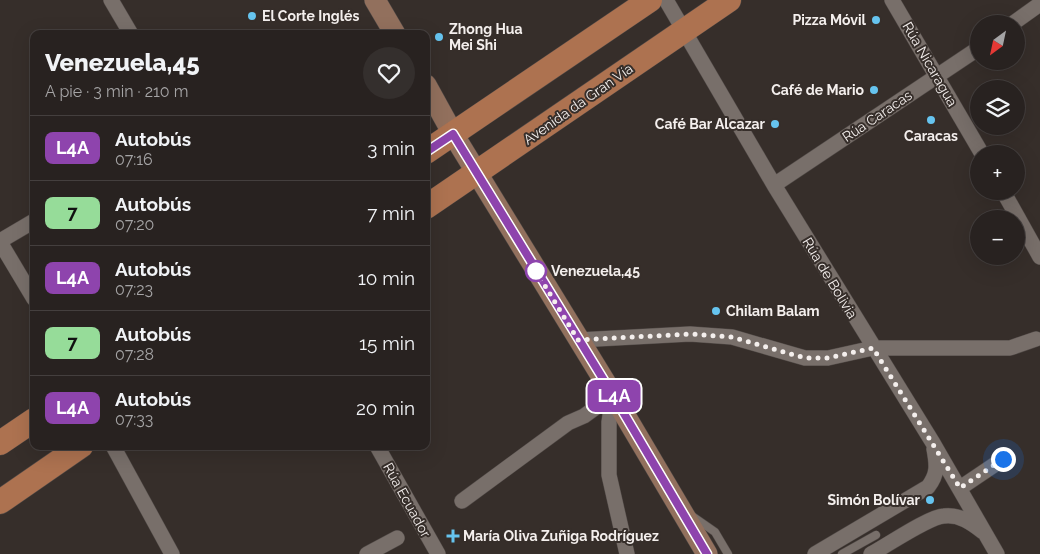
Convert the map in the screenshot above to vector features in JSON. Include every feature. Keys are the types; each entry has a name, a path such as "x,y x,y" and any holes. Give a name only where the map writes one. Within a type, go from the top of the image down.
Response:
{"main road":[{"path":"375,0 393,30"},
{"path":"430,149 650,0"},
{"name":"Avenida da Gran Vía","path":"430,204 476,172 528,140 730,0"},
{"path":"430,92 453,134 613,395 707,554"},
{"path":"0,443 30,423"},
{"path":"0,502 75,450"}],"street":[{"path":"111,0 129,30"},
{"name":"Rúa de Bolivia","path":"666,0 774,185 933,443 997,554"},
{"name":"Rúa Nicaragua","path":"892,0 977,145"},
{"path":"1025,15 1040,4"},
{"name":"Rúa Caracas","path":"774,185 970,54"},
{"path":"1008,200 1040,257"},
{"path":"30,223 0,241 30,292"},
{"path":"578,340 690,334 732,337 805,358 828,358 873,348 1010,348 1039,338"},
{"path":"462,501 568,423 584,416 613,395"},
{"path":"613,395 609,422 609,475 627,554"},
{"path":"815,554 928,487 935,478 938,465 933,443"},
{"path":"115,450 172,554"},
{"name":"Rúa Ecuador","path":"379,450 438,554"},
{"path":"960,488 1003,459"},
{"path":"871,554 932,520 944,516 960,517 985,533"},
{"path":"367,554 397,538"}],"lane":[{"path":"680,510 704,523 715,532 728,554"},
{"path":"842,554 876,535"}],"bus line":[{"name":"L4A","path":"430,149 453,134 613,395 707,554"}],"place":[{"name":"El Corte Inglés","path":"252,16"},
{"name":"Pizza Móvil","path":"876,20"},
{"name":"Zhong Hua Mei Shi","path":"439,37"},
{"name":"Café de Mario","path":"874,90"},
{"name":"Caracas","path":"931,120"},
{"name":"Café Bar Alcazar","path":"775,124"},
{"name":"Venezuela,45","path":"536,271"},
{"name":"Chilam Balam","path":"716,311"},
{"name":"Simón Bolívar","path":"930,500"},
{"name":"María Oliva Zuñiga Rodríguez","path":"453,536"}],"route":[{"path":"536,271 578,340 690,334 732,337 805,358 828,358 873,348 960,488 1003,459"}]}
